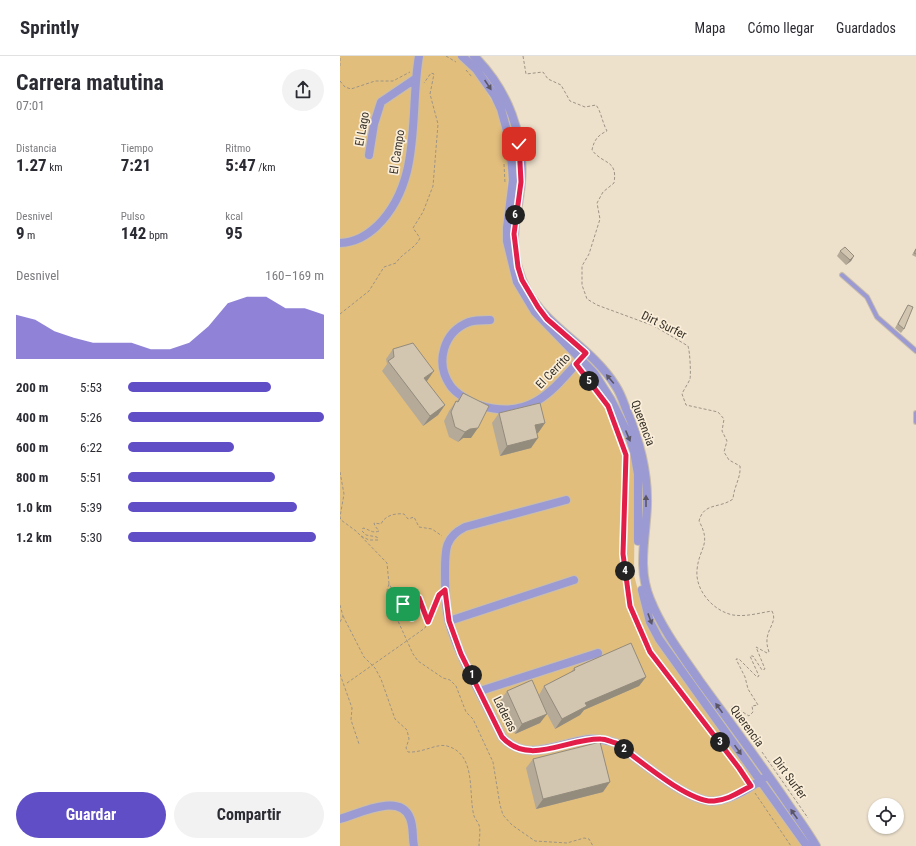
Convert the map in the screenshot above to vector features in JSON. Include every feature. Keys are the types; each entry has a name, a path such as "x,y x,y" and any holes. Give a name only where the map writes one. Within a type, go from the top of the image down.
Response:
{"street":[{"name":"El Campo","path":"340,243 353,242 369,234 388,216 402,189 410,161 419,56"},
{"name":"Querencia","path":"474,56 492,76 508,103 518,137 521,182 514,234 518,267 522,280 530,295 547,319 581,359 615,385 641,447 646,484 647,507 641,575 648,596 672,643 768,775 816,846"},
{"name":"Querencia","path":"461,60 476,69 495,96 501,108 510,142 513,180 507,228 507,241 512,269 517,282 527,302 535,312 594,373 611,400 634,451 638,474 641,575 650,622 659,639 807,846"},
{"name":"El Lago","path":"369,155 374,124 381,102 418,77"},
{"name":"El Cerrito","path":"490,320 470,322 460,326 452,334 444,348 442,363 446,377 455,391 469,401 502,411 521,409 545,397 581,359"},
{"path":"448,542 454,533 465,527 566,500"},
{"name":"Laderas","path":"448,542 445,561 445,590 449,621 461,654 502,737 509,744 517,749 525,751 542,750 590,739 603,739 616,743 689,796 704,801 715,801 730,798 768,775"},
{"path":"449,621 574,580"},
{"path":"480,691 598,653"},
{"path":"340,819 378,806 390,805 401,808 410,817 414,846"}],"lane":[{"path":"842,274 867,296 877,317 916,351"},
{"path":"916,413 916,422"}],"path":[{"path":"446,56 461,60"},
{"name":"Dirt Surfer","path":"523,56 526,74 543,72 548,79 561,85 570,101 585,107 596,105 600,109 601,120 607,130 600,134 594,141 592,150 613,166 616,173 614,183 603,192 597,203 600,219 589,254 582,266 582,285 587,299 597,305 654,326 688,346 691,355 689,367 690,378 682,394 686,405 718,412 724,419 722,431 727,441 724,452 729,460 740,466 741,474 734,488 733,499 726,504 706,508 701,514 699,521 706,533 705,546 697,572 700,591 715,606 731,615 749,616 772,611 774,615 774,621 766,636 766,643 769,652 767,653 756,647 765,669 762,670 753,656 750,656 759,676 757,677 739,659 736,659 736,662 745,676 748,688 758,702 758,705 752,706 753,712 748,716 731,706 731,710 740,722"},
{"path":"340,58 340,68"},
{"path":"464,69 474,79"},
{"path":"340,81 345,87 351,89 375,81 393,81 403,77 409,72 418,77 424,84 430,73 434,74 430,94 438,124 433,186 423,212 413,228 420,238 410,250 401,255 396,263 384,267 369,291 340,314"},
{"path":"504,161 504,189"},
{"path":"581,359 594,388"},
{"path":"613,420 626,455 623,554 630,606 650,652 739,768 791,846"},
{"path":"340,472 344,494 340,516 341,520 360,536 387,564 389,584 387,590 388,598 412,654 418,661 443,678 450,680 456,686 466,712 473,719 493,762 503,815 512,825 535,841 567,843 584,838 589,839 593,846"},
{"path":"360,536 369,540 378,540 377,537 366,535 362,531 363,528 368,531 377,532 379,530 374,526 374,523 381,524 383,520 396,513 404,514 408,519 414,517 419,527 439,533 448,542"},
{"path":"389,584 410,617 414,616 411,599 414,597 419,598 428,622"},
{"path":"345,686 347,683 425,628 439,595 445,590"},
{"path":"340,605 342,616 364,657 375,668 381,679 395,719 407,730 409,740 406,748 408,752 418,753 437,746 447,746 459,752 467,765 474,816 480,832 479,846"},
{"path":"340,622 342,616"},
{"path":"340,674 352,708 351,720 358,744"},
{"name":"Dirt Surfer","path":"761,751 808,818"}],"shaded area":[{"path":"340,56 458,56 471,68 496,107 506,139 508,180 504,226 511,268 589,372 616,417 630,450 635,480 634,575 646,621 804,846 340,846"}],"building":[{"path":"845,247 854,256 850,260 840,251"},
{"path":"908,305 913,307 904,329 898,324"},
{"path":"413,343 434,371 424,378 445,405 430,416 388,361 394,357 393,349"},
{"path":"463,393 489,406 478,428 470,429 465,432 455,427 451,412 456,401 458,402"},
{"path":"540,403 545,423 535,425 538,438 507,446 499,413"},
{"path":"631,643 646,677 585,703 587,706 562,719 544,686 575,670 574,668"},
{"path":"532,680 547,714 522,724 507,691"},
{"path":"600,742 610,782 543,799 533,759"}],"route":[{"path":"403,604 406,612 412,618 414,616 414,611 411,599 414,597 419,598 423,604 428,622 439,595 445,590 449,621 461,654 502,737 517,749 525,751 542,750 590,739 603,739 616,743 689,796 704,801 715,801 730,798 751,786 739,768 650,652 630,606 623,554 626,455 608,406 576,364 586,353 547,319 530,295 522,280 518,267 514,234 521,182 519,144"}]}
